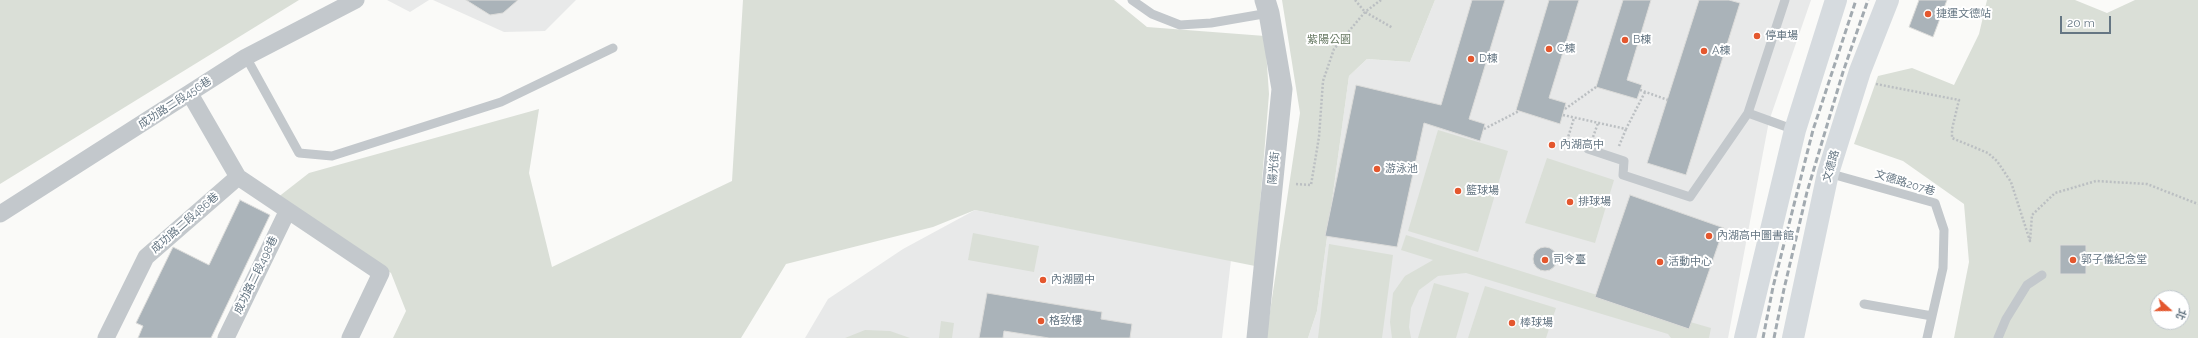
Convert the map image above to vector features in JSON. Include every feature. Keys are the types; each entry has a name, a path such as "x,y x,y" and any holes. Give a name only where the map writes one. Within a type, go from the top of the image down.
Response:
{"main road":[{"path":"1744,338 1795,130 1836,0"},
{"name":"文德路","path":"1792,338 1828,173 1860,71 1888,0"}],"street":[{"name":"成功路二段456巷","path":"0,214 246,57 356,0"},
{"name":"陽光街","path":"1257,338 1266,265 1282,89 1267,6"},
{"path":"190,94 238,177 287,212 381,273 350,338"},
{"name":"成功路二段486巷","path":"106,338 146,257 238,177"},
{"name":"成功路二段498巷","path":"226,338 287,212"}],"lane":[{"path":"1132,0 1152,14 1180,25 1211,23 1267,6"},
{"path":"1588,149 1624,161 1623,175 1690,197 1748,113 1785,0"},
{"path":"246,57 299,153 332,156 501,102 613,48"},
{"path":"1748,113 1795,130"},
{"name":"文德路207巷","path":"1828,173 1936,203 1944,230 1943,268 1927,338"},
{"path":"1998,338 2006,320 2027,285 2042,275"},
{"path":"1864,304 1932,316"}],"path":[{"path":"1354,0 1365,12 1393,28"},
{"path":"1296,184 1311,185 1319,137 1323,81 1334,49 1365,12 1381,0"},
{"path":"1871,83 1959,100 1952,129 1952,138 1988,153 1997,161 2011,182 2030,240 2032,215 2055,193 2096,181 2147,184 2198,204"},
{"path":"1565,108 1596,87"},
{"path":"1640,90 1668,100"},
{"path":"1615,158 1626,129 1645,92"},
{"path":"1484,129 1519,111"},
{"path":"1563,115 1626,129"},
{"path":"1566,144 1574,118"}],"shaded area":[{"path":"387,0 429,0 410,12"},
{"path":"433,0 576,0 545,31 504,32"},
{"name":"內湖高中","path":"1435,0 1811,0 1769,121 1728,338 1308,338 1317,311 1349,76 1367,59 1410,62"},
{"name":"內湖國中","path":"975,210 1231,260 1222,338 805,338 828,299 903,249"}],"green space":[{"path":"0,0 299,0 0,184"},
{"path":"743,0 1114,0 1147,27 1265,36 1269,94 1255,266 975,210 933,227 786,264 741,338 393,338 406,311 391,273 277,198 309,173 539,109 529,173 552,267 732,181"},
{"name":"紫陽公園","path":"1282,0 1435,0 1410,62 1367,59 1349,76 1317,311 1308,338 1266,338 1300,113"},
{"path":"1987,0 2075,0 2107,13 2135,0 2198,0 2198,338 1954,338 1969,262 1964,204 1903,161 1854,144 1878,76 1912,68 1954,85 1979,34"},
{"name":"籃球場","path":"1438,130 1508,151 1478,252 1408,231"},
{"name":"排球場","path":"1547,158 1614,180 1595,243 1525,223"},
{"path":"973,233 1039,246 1034,272 968,260"},
{"path":"1406,235 1597,295 1711,328 1709,338 1671,338 1668,334 1466,273 1438,276 1419,290 1411,308 1409,327 1411,338 1392,338 1390,322 1393,293 1405,276 1433,260 1401,250"},
{"path":"1329,244 1393,255 1382,338 1318,338"},
{"path":"1434,283 1469,293 1456,338 1418,338"},
{"name":"棒球場","path":"1485,286 1556,308 1546,338 1468,338"},
{"path":"941,321 954,323 952,338 939,338"},
{"path":"865,330 890,331 910,338 845,338"}],"building":[{"path":"466,0 518,0 503,13 490,15"},
{"name":"游泳池","path":"1472,0 1505,0 1469,119 1485,124 1480,141 1424,123 1397,247 1325,236 1356,85 1441,105"},
{"name":"C棟","path":"1549,0 1579,0 1549,98 1566,103 1560,124 1516,110"},
{"name":"B棟","path":"1623,0 1651,0 1627,80 1642,85 1637,99 1596,87"},
{"name":"A棟","path":"1699,0 1729,0 1740,3 1686,175 1647,163"},
{"name":"捷運文德站","path":"1919,0 1947,0 1933,37 1909,27"},
{"name":"活動中心","path":"1630,195 1724,228 1689,329 1595,297"},
{"path":"240,200 270,215 211,338 138,338 143,326 136,323 173,247 209,265"},
{"name":"郭子儀紀念堂","path":"2060,245 2086,245 2086,274 2060,274"},
{"name":"司令臺","path":"1545,247 1550,248 1556,254 1556,264 1550,270 1545,271 1540,270 1534,264 1533,259 1534,254 1540,248"},
{"name":"格致樓","path":"987,293 1102,312 1101,319 1132,324 1130,338 1049,338 1004,331 1003,338 979,338"}],"railway":[{"path":"1763,338 1773,287 1813,130 1856,0"},
{"path":"1774,338 1807,192 1843,72 1868,0"}],"place":[{"name":"捷運文德站","path":"1928,14"},
{"name":"停車場","path":"1757,36"},
{"name":"B棟","path":"1625,40"},
{"name":"C棟","path":"1549,49"},
{"name":"A棟","path":"1704,51"},
{"name":"D棟","path":"1471,59"},
{"name":"內湖高中","path":"1552,145"},
{"name":"游泳池","path":"1377,169"},
{"name":"籃球場","path":"1458,191"},
{"name":"排球場","path":"1570,202"},
{"name":"內湖高中圖書館","path":"1709,236"},
{"name":"司令臺","path":"1545,260"},
{"name":"郭子儀紀念堂","path":"2073,260"},
{"name":"活動中心","path":"1660,262"},
{"name":"內湖國中","path":"1043,280"},
{"name":"格致樓","path":"1041,321"},
{"name":"棒球場","path":"1512,323"}]}
